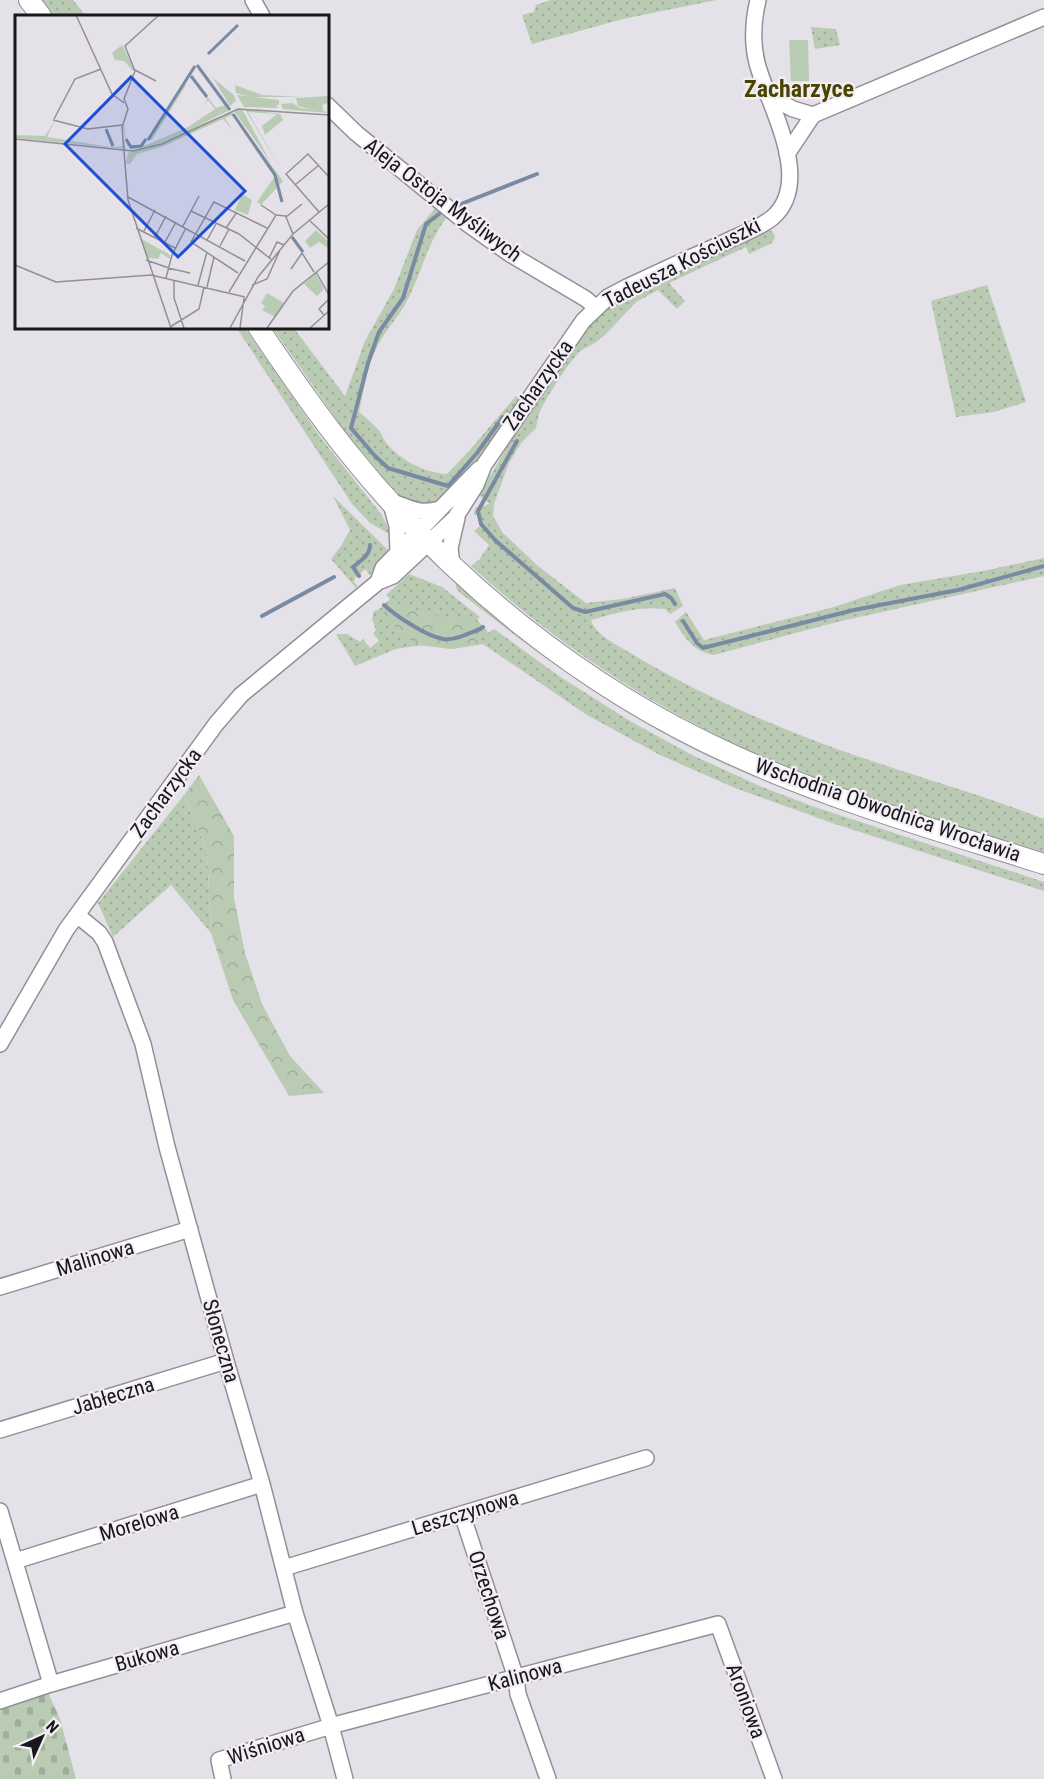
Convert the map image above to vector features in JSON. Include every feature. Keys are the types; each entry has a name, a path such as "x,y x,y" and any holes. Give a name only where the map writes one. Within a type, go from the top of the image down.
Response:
{"main road":[{"path":"29,0 40,15"},
{"name":"Wschodnia Obwodnica Wrocławia","path":"259,328 328,427 390,501 452,565 509,616 562,657 645,710 707,743 760,767 821,791 1044,864"}],"street":[{"path":"253,0 261,15"},
{"name":"Tadeusza Kościuszki","path":"595,308 627,286 770,219 784,204 789,188 790,170 787,154 757,64 753,29 758,0"},
{"path":"787,154 813,115 1044,17"},
{"path":"768,96 793,110 813,115"},
{"name":"Aleja Ostoja Myśliwych","path":"328,106 372,146 469,225 510,254 586,299 595,308"},
{"name":"Zacharzycka","path":"0,1044 58,943 211,732 241,695 378,582 393,576 424,537 440,509 484,465 576,330 595,308"},
{"name":"Zacharzycka","path":"378,582 383,567 398,551 458,514 476,484 484,465"},
{"path":"390,501 419,512 440,509"},
{"path":"390,501 397,526 398,551"},
{"path":"452,565 450,548 458,514"},
{"name":"Słoneczna","path":"77,915 99,933 105,942 143,1044 167,1147 262,1484 294,1613 331,1726 345,1779"},
{"name":"Malinowa","path":"0,1287 190,1229"},
{"name":"Jabłeczna","path":"0,1430 226,1361"},
{"name":"Leszczynowa","path":"284,1568 646,1458"},
{"name":"Morelowa","path":"15,1561 262,1484"},
{"path":"0,1511 51,1684"},
{"name":"Orzechowa","path":"462,1514 516,1678 518,1694 548,1779"},
{"name":"Bukowa","path":"0,1701 294,1613"},
{"name":"Kalinowa","path":"331,1726 718,1624"},
{"name":"Aroniowa","path":"718,1624 774,1779"},
{"name":"Wiśniowa","path":"223,1779 219,1760 331,1726"}],"green space":[{"path":"38,0 73,0 85,15 50,15"},
{"path":"551,0 716,0 623,19 532,44 522,15 534,12 536,5"},
{"path":"811,27 836,29 840,45 815,49"},
{"path":"789,40 808,40 809,81 791,81"},
{"path":"436,207 448,216 431,244 407,302 374,353 359,412 377,428 387,444 400,456 422,469 447,474 516,396 522,400 479,462 435,507 399,499 348,436 273,328 294,328 345,396 365,341 394,289 417,230"},
{"path":"769,230 775,237 772,243 749,254 746,247 669,283 685,301 677,309 658,290 636,302 606,334 580,351 548,396 539,413 536,428 521,443 509,463 494,504 493,516 503,533 538,566 586,603 622,599 675,588 683,606 670,614 665,609 646,608 591,620 598,631 614,644 691,687 774,725 857,756 1044,819 1044,855 854,793 791,769 705,729 622,682 582,655 544,627 471,566 479,560 489,545 474,531 480,526 477,515 474,515 476,507 482,508 489,503 479,495 513,437 545,391 542,388 580,334 614,300"},
{"path":"987,285 1026,402 994,412 956,417 931,301"},
{"path":"237,328 245,328 321,438 381,514 393,536 370,523 352,504"},
{"path":"333,496 390,552 370,575 365,569 355,578 356,588 331,559 350,530"},
{"path":"1044,558 1044,576 837,622 714,655 696,648 686,639 675,622 686,612 704,640 834,607 900,585"},
{"path":"409,574 442,587 480,617 477,620 488,633 494,629 559,676 630,721 692,755 762,787 812,806 1044,882 1044,891 835,824 735,788 660,755 587,715 483,644 452,649 422,645 396,649 355,666 336,634 347,634 360,642 363,639 370,648 379,641 373,633 376,630 372,619 374,611 390,599 386,595"},
{"path":"456,582 550,660 599,692 1044,873 1044,875 914,835 828,805 701,753 637,718 576,679 517,636 459,592"},
{"path":"396,603 426,613 474,623 475,639 483,644 452,649 418,645 397,629 383,613"},
{"path":"199,775 234,836 234,898 245,953 262,1004 290,1056 324,1093 289,1096 233,1000 211,933 207,850 184,795"},
{"path":"184,795 207,850 211,933 171,885 113,937 98,903"},
{"path":"47,1690 60,1719 76,1779 0,1779 0,1705"}],"waterway":[{"path":"456,206 537,174"},
{"path":"439,214 426,224 403,298 379,332 368,363 351,428 388,468 448,486 477,453 503,417"},
{"path":"517,441 478,511 481,524 496,541 573,608 585,612 665,594 675,604"},
{"path":"359,576 353,567 366,555 370,545"},
{"path":"683,621 697,643 703,648 854,610 958,590 1044,566"},
{"path":"262,616 334,577"},
{"path":"384,605 412,625 443,639 457,638 483,627"}],"district":[{"name":"Zacharzyce","path":"799,89"}]}
